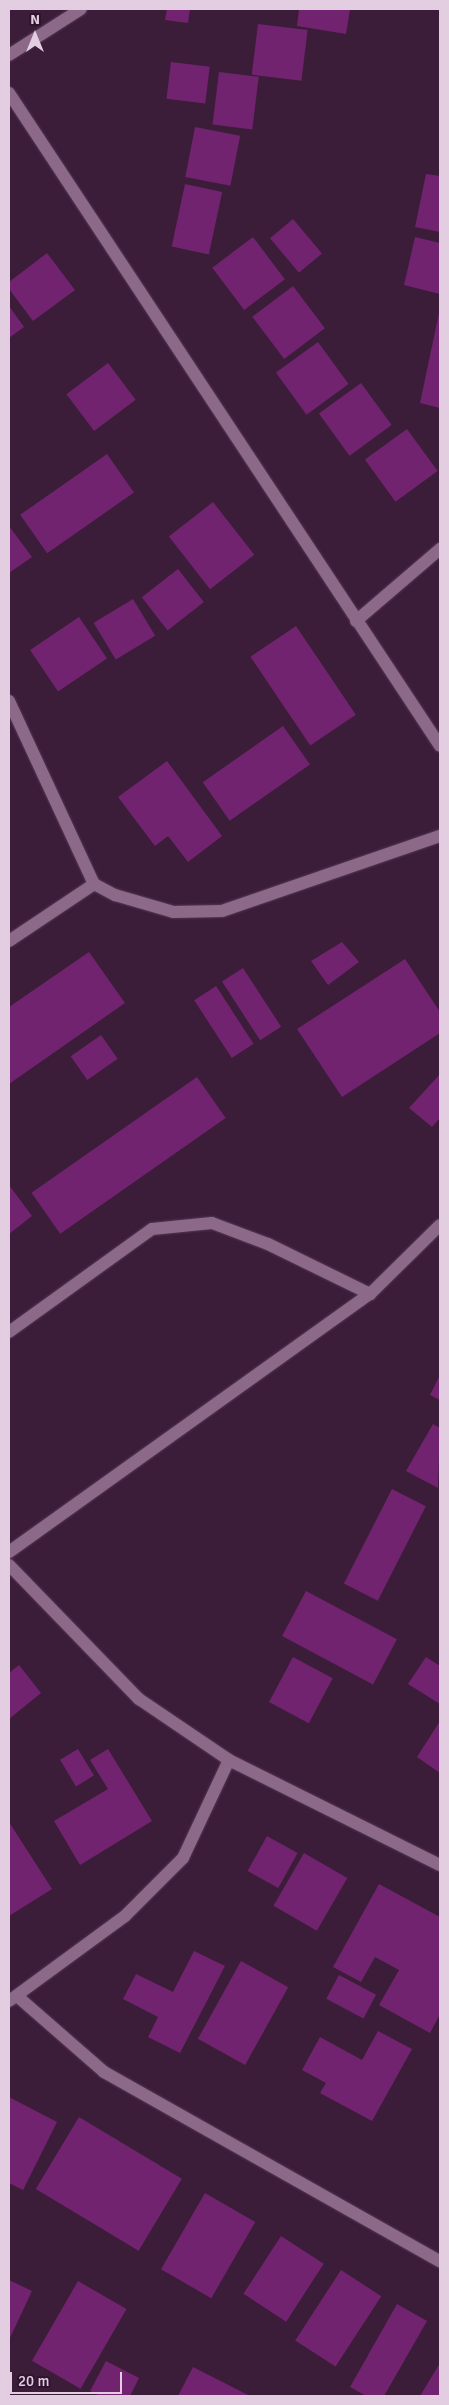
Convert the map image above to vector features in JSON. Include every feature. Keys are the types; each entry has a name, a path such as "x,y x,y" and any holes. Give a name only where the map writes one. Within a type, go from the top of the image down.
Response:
{"street":[{"path":"9,55 81,9"},
{"path":"9,93 440,746"},
{"path":"356,621 440,549"},
{"path":"9,701 94,884 173,912 222,911 440,836"},
{"path":"9,941 94,884"},
{"path":"9,1332 152,1229 212,1223 268,1244 370,1294"},
{"path":"9,1552 370,1294 440,1225"},
{"path":"9,1565 139,1699 229,1760 440,1865"},
{"path":"229,1760 183,1858 125,1916 13,1999 104,2072 440,2261"}],"building":[{"path":"167,9 190,9 188,23 165,20"},
{"path":"299,9 350,9 346,34 297,26"},
{"path":"258,24 308,30 301,81 252,75"},
{"path":"171,62 210,67 205,103 166,99"},
{"path":"219,72 259,77 252,129 213,125"},
{"path":"195,127 240,136 230,186 185,177"},
{"path":"426,174 440,176 440,232 415,227"},
{"path":"185,184 222,192 209,255 172,247"},
{"path":"293,219 322,253 299,273 270,238"},
{"path":"253,237 285,279 244,310 212,268"},
{"path":"415,237 440,243 440,294 404,285"},
{"path":"47,253 75,290 33,321 9,289 9,282"},
{"path":"293,286 325,328 284,359 252,317"},
{"path":"9,306 24,327 9,338"},
{"path":"440,313 440,408 420,403"},
{"path":"318,342 349,384 306,415 276,373"},
{"path":"108,363 136,400 94,431 66,394"},
{"path":"361,383 392,425 349,456 319,414"},
{"path":"407,429 438,471 395,502 365,460"},
{"path":"107,454 134,493 47,553 20,515"},
{"path":"213,502 254,555 210,589 169,536"},
{"path":"9,526 32,557 9,573"},
{"path":"178,569 204,602 168,630 142,597"},
{"path":"133,599 155,636 116,660 94,623"},
{"path":"79,617 107,658 58,691 30,650"},
{"path":"296,626 356,715 310,745 250,657"},
{"path":"283,726 310,765 230,821 203,782"},
{"path":"167,761 222,836 188,862 168,836 155,846 118,797"},
{"path":"342,942 359,962 328,985 311,961"},
{"path":"89,952 125,1003 9,1084 9,1007"},
{"path":"405,959 440,1012 440,1033 342,1097 297,1029"},
{"path":"243,968 281,1027 260,1040 222,982"},
{"path":"216,986 254,1044 232,1058 194,1000"},
{"path":"101,1035 118,1059 87,1080 71,1056"},
{"path":"440,1074 440,1118 432,1127 409,1108"},
{"path":"197,1077 226,1118 60,1234 32,1193"},
{"path":"9,1185 32,1216 9,1234"},
{"path":"440,1375 440,1400 430,1395"},
{"path":"433,1424 440,1428 438,1488 406,1471"},
{"path":"392,1489 426,1506 378,1601 344,1583"},
{"path":"306,1591 397,1639 373,1684 282,1636"},
{"path":"293,1657 333,1678 309,1723 269,1702"},
{"path":"426,1657 440,1666 440,1704 408,1684"},
{"path":"19,1665 41,1693 9,1719 9,1673"},
{"path":"440,1721 440,1773 417,1757"},
{"path":"78,1749 94,1776 76,1786 60,1760"},
{"path":"108,1749 152,1821 80,1865 54,1821 108,1789 90,1760"},
{"path":"9,1822 52,1889 9,1916"},
{"path":"267,1836 298,1853 278,1888 248,1871"},
{"path":"304,1853 347,1878 317,1931 274,1906"},
{"path":"379,1884 440,1917 440,2014 430,2033 379,2005 399,1970 375,1957 361,1982 333,1967"},
{"path":"194,1951 225,1966 180,2053 148,2037 158,2017 123,1999 136,1974 173,1992"},
{"path":"241,1961 288,1987 245,2065 198,2039"},
{"path":"339,1975 376,1995 363,2019 326,1999"},
{"path":"378,2031 412,2049 372,2121 320,2093 326,2083 302,2070 320,2037 362,2060"},
{"path":"9,2097 57,2122 23,2190 9,2183"},
{"path":"79,2117 182,2179 139,2251 36,2189"},
{"path":"205,2193 255,2222 211,2298 161,2269"},
{"path":"281,2236 324,2264 286,2322 243,2294"},
{"path":"341,2270 381,2296 336,2367 295,2340"},
{"path":"9,2280 32,2291 9,2340"},
{"path":"78,2281 126,2309 80,2389 32,2361"},
{"path":"397,2304 427,2321 384,2396 366,2396 350,2387"},
{"path":"106,2361 139,2378 130,2396 100,2396 90,2391"},
{"path":"440,2363 440,2396 420,2396"},
{"path":"193,2367 250,2396 178,2396"}]}
